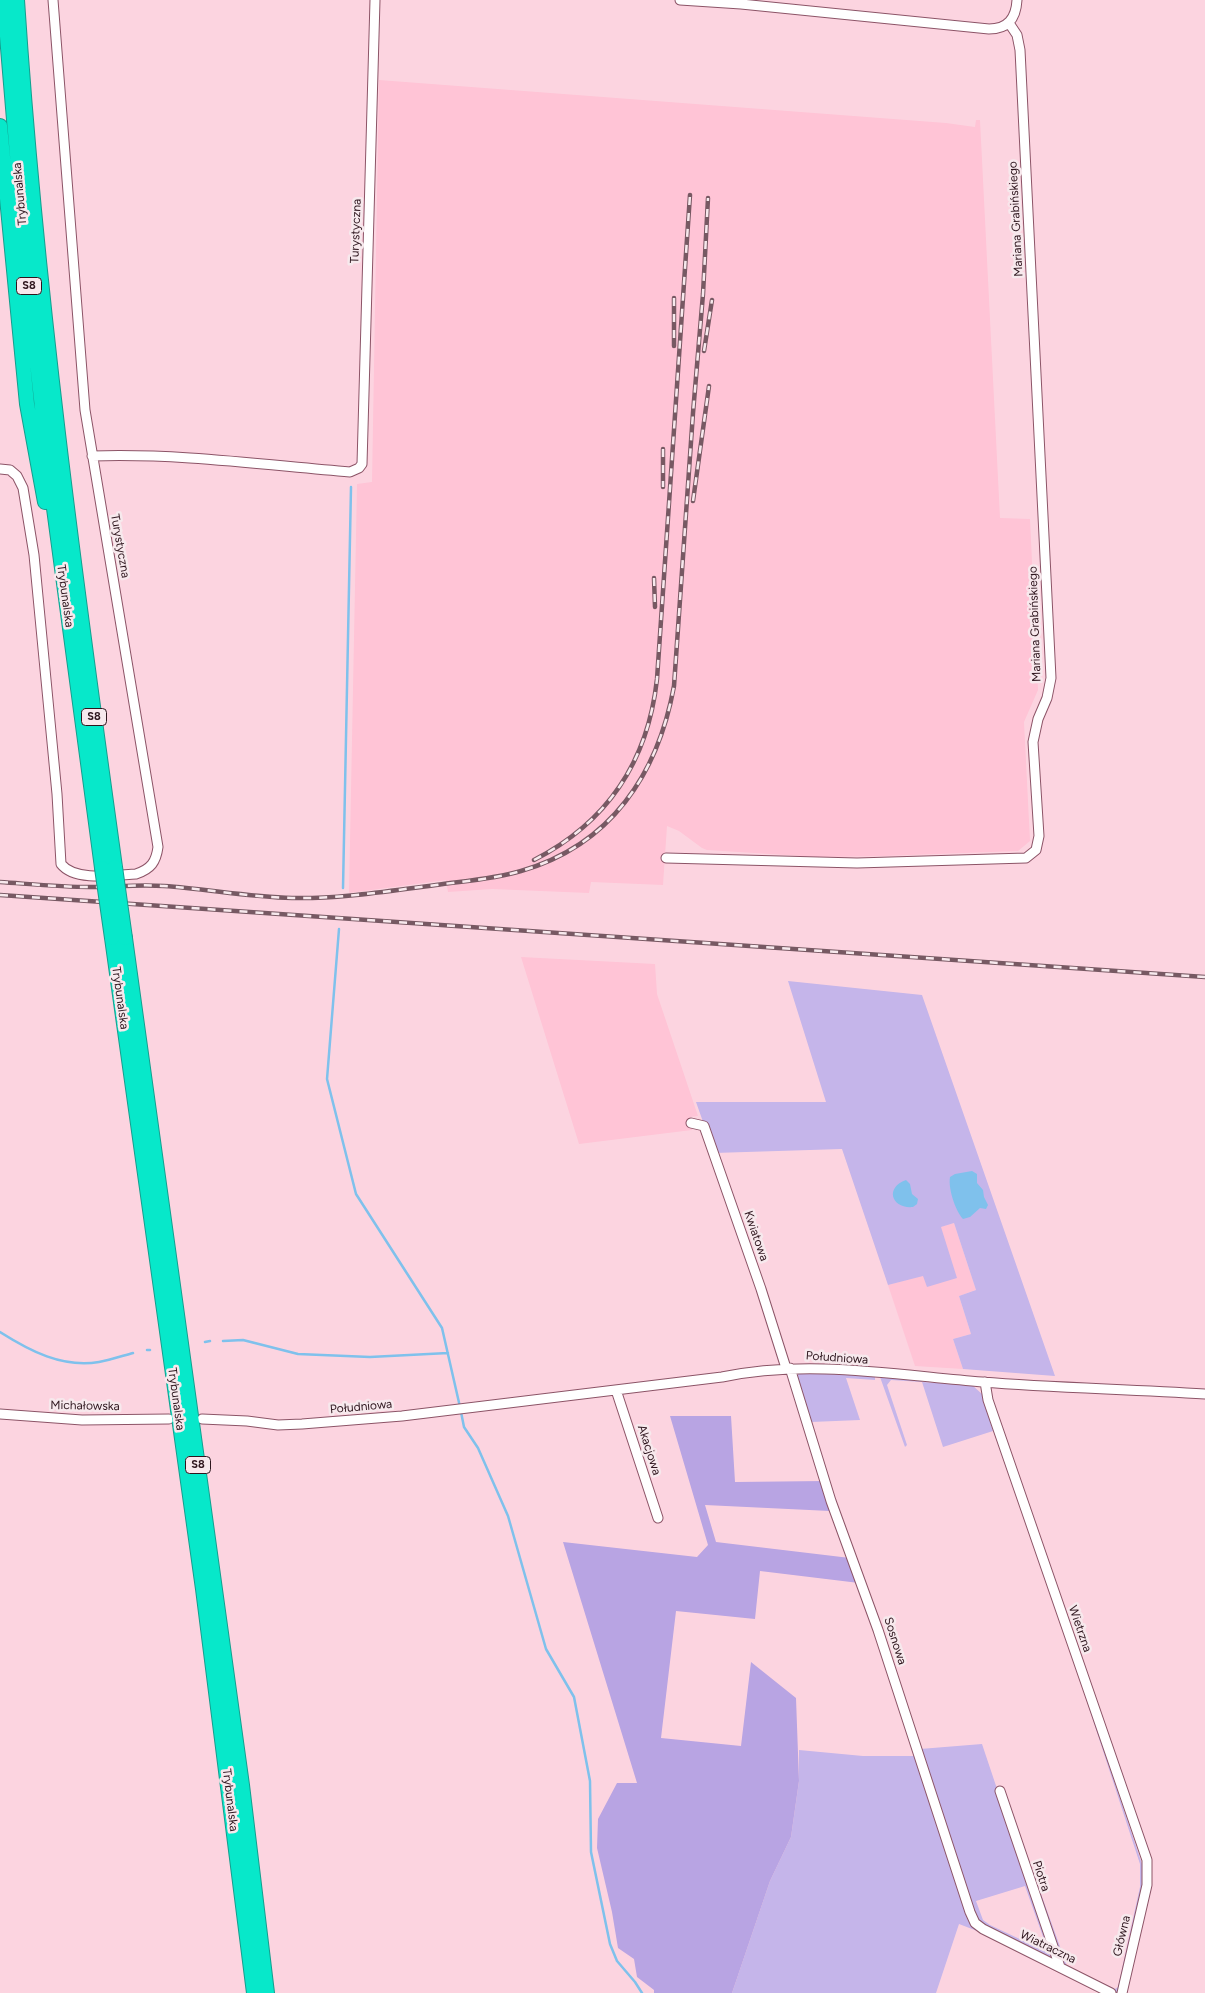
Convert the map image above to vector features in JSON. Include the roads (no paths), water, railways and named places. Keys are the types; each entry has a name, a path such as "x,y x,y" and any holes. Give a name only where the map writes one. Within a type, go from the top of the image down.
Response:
{"highway":[{"name":"Trybunalska","path":"4,0 26,263 61,570 108,868 240,1775 268,1993"},
{"name":"Trybunalska","path":"17,0 34,203 56,423 108,868"},
{"path":"0,126 28,411 40,484 61,570"},
{"path":"0,180 6,198"},
{"name":"Trybunalska","path":"118,938 254,1993"}],"street":[{"path":"53,0 80,347 92,456"},
{"name":"Turystyczna","path":"0,469 10,470 17,476 25,497 35,565 62,864 68,870 80,876 136,874 144,871 154,862 158,846 92,456 118,455 207,460 350,472 362,464 375,0"},
{"path":"680,0 751,5 989,29 999,28 1009,23 1014,15 1016,0"},
{"name":"Mariana Grabińskiego","path":"666,858 857,863 1026,858 1036,850 1039,836 1034,742 1038,718 1047,698 1051,678 1020,50 1017,35 1009,23"},
{"name":"Kwiatowa","path":"690,1123 704,1126 788,1368"},
{"name":"Południowa","path":"202,1419 302,1424 402,1416 788,1368 985,1382 1205,1394"},
{"name":"Sosnowa","path":"788,1368 831,1501 878,1630 975,1923"},
{"name":"Wietrzna","path":"985,1382 988,1400 1147,1860 1147,1885"},
{"name":"Akacjowa","path":"616,1390 658,1518"},
{"name":"Michałowska","path":"0,1414 82,1420 169,1419"},
{"name":"Piotra","path":"1000,1791 1060,1967"},
{"name":"Główna","path":"1122,1993 1147,1885"},
{"name":"Wiatraczna","path":"975,1923 983,1929 1111,1993"}],"water":[{"path":"972,1171 977,1174 977,1183 983,1190 988,1205 986,1209 980,1208 970,1217 963,1219 953,1199 950,1177 955,1174"},
{"path":"906,1180 910,1184 912,1194 918,1199 917,1204 913,1207 900,1205 893,1197 895,1188"}],"waterway":[{"path":"343,888 351,487"},
{"path":"339,929 327,1079 356,1194 442,1328 460,1407"},
{"path":"0,1332 23,1346 47,1356 72,1363 99,1362 133,1353"},
{"path":"223,1341 243,1340 298,1354 370,1357 448,1353"},
{"path":"205,1342 210,1341"},
{"path":"461,1412 464,1427 478,1448 508,1516 546,1649 574,1697 590,1781 591,1852 610,1944 617,1961 642,1993"}],"railway":[{"path":"534,860 560,845 603,808 620,786 634,762 652,709 657,679 690,195"},
{"path":"0,882 79,887 155,885 292,898 346,896 479,880 521,871 553,859 581,844 605,824 625,802 642,776 656,748 667,718 674,686 703,294 708,198"},
{"path":"674,298 674,346"},
{"path":"704,351 712,300"},
{"path":"693,501 709,386"},
{"path":"663,449 663,487"},
{"path":"654,578 655,607"},
{"path":"0,895 1205,977"}]}
